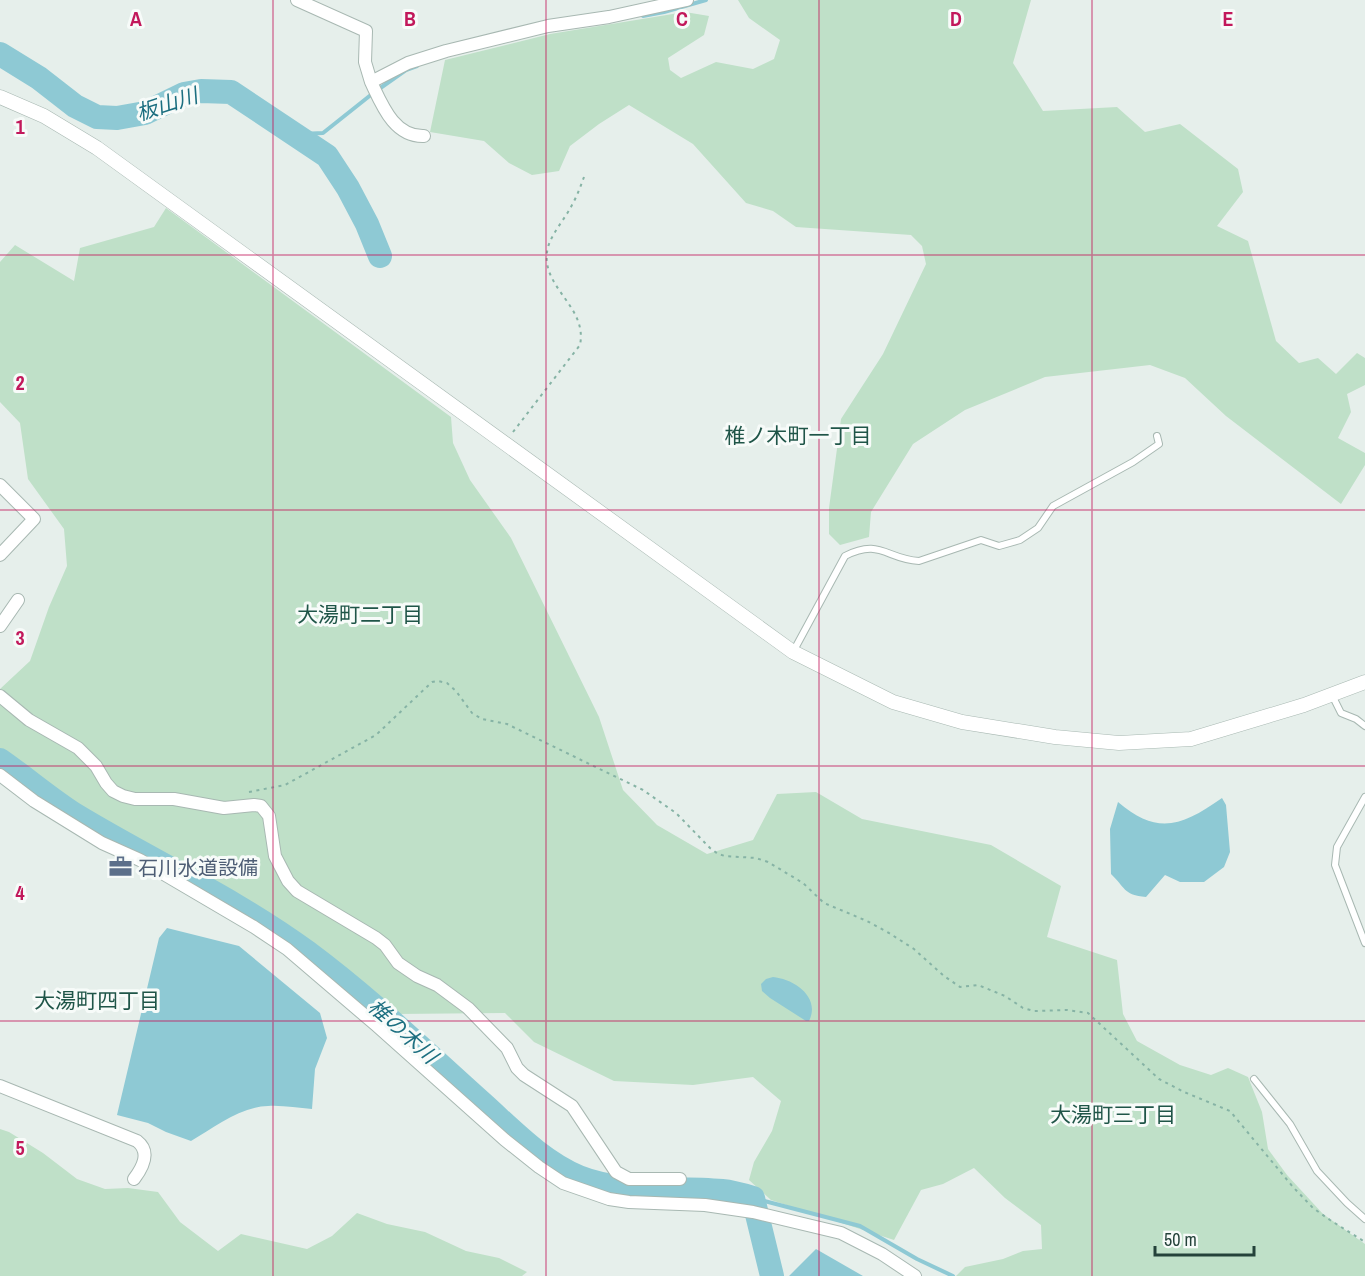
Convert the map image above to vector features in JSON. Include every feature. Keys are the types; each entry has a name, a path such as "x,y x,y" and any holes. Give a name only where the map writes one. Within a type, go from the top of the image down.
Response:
{"street":[{"path":"297,0 366,31 365,62 382,105 394,123 404,132 424,136"},
{"path":"371,82 408,63 446,51 548,26 609,17 687,0"},
{"path":"0,98 44,116 97,148 793,652 893,702 962,722 1054,737 1119,743 1191,739 1332,695 1365,681"},
{"path":"0,485 34,519 0,555"},
{"path":"0,626 18,600"},
{"path":"0,696 29,720 78,748 96,766 113,791 123,796 135,799 174,799 224,808 254,805 266,811 269,816 275,856 297,891 376,938 386,945 398,963 417,976 437,985 468,1008 507,1048 517,1068 524,1075 572,1106 616,1172 629,1179 680,1179"},
{"path":"0,775 34,801 102,843 140,860 287,949 512,1147 563,1183 609,1199 705,1205 753,1212 841,1233 882,1254 915,1276"},
{"path":"0,1086 137,1141 142,1145 145,1153 141,1168 134,1179"}],"lane":[{"path":"793,652 845,556 872,547 909,560 919,561 981,540 999,546 1020,540 1038,528 1053,506 1133,462 1159,444 1158,436"},
{"path":"1332,695 1341,713 1356,719 1365,726"},
{"path":"1365,798 1347,825 1337,847 1335,865 1365,943"},
{"path":"1254,1079 1290,1124 1317,1172 1365,1219"}],"path":[{"path":"504,444 580,345 582,334 580,323 575,312 553,282 547,264 548,248 553,235 573,203 584,177"},
{"path":"237,807 243,795 285,785 376,735 432,682 447,683 472,713 482,719 507,724 643,790 676,813 718,854 756,858 768,862 803,883 824,903 867,921 898,939 960,987 978,985 1034,1011 1067,1010 1088,1013 1159,1079 1230,1112 1313,1208 1365,1242"}],"green space":[{"path":"738,0 1031,0 1013,63 1043,111 1117,107 1145,132 1180,124 1238,169 1243,192 1217,226 1248,241 1276,341 1299,363 1318,358 1336,374 1357,353 1365,358 1365,385 1347,394 1351,412 1338,438 1365,453 1365,465 1341,504 1226,416 1185,378 1150,365 1045,377 965,410 913,444 871,512 869,537 840,545 829,534 829,508 841,419 883,354 926,264 922,246 911,235 796,227 773,211 746,203 693,144 629,105 570,146 559,171 532,175 509,163 484,141 430,132 445,60 550,34 685,12 709,16 704,35 668,58 670,70 681,78 716,62 753,69 774,59 780,40 749,18"},
{"path":"166,208 451,417 453,443 470,480 511,538 599,717 623,790 657,825 707,854 753,840 777,794 816,792 862,819 991,845 1061,886 1047,937 1117,960 1123,1014 1137,1041 1180,1065 1211,1075 1228,1068 1248,1077 1262,1112 1268,1149 1287,1175 1323,1214 1365,1244 1365,1276 956,1276 965,1267 1003,1259 1023,1251 1042,1249 1041,1225 1005,1198 974,1168 943,1184 921,1190 894,1240 771,1200 749,1180 754,1162 772,1131 781,1101 753,1077 693,1085 614,1081 534,1042 505,1013 395,1014 247,904 152,848 93,818 0,757 0,689 30,661 49,607 67,566 64,529 28,479 20,423 0,402 0,262 15,245 74,281 80,248 154,227"},
{"path":"0,1129 43,1153 77,1179 105,1189 128,1188 158,1192 180,1222 218,1251 241,1234 307,1249 332,1236 357,1213 387,1224 425,1232 466,1251 499,1258 527,1272 522,1276 0,1276"}],"water":[{"path":"1222,798 1226,805 1230,852 1224,867 1204,882 1180,882 1165,875 1146,897 1125,890 1111,874 1110,829 1118,802 1146,820 1170,823 1182,821"},
{"path":"167,928 239,946 320,1013 327,1038 315,1069 312,1109 257,1107 237,1114 191,1141 148,1123 117,1115 159,938"},
{"path":"773,977 797,985 808,997 812,1012 809,1021 762,991 761,984"},
{"path":"816,1249 863,1276 789,1276"}],"waterway":[{"path":"643,16 706,0"},
{"name":"板山川","path":"0,54 39,78 75,106 97,117 117,118 145,113 184,94 201,91 231,92 327,156 348,188 367,224 380,256"},
{"path":"379,89 406,70 417,66"},
{"path":"276,121 301,134 323,133 372,94"},
{"name":"椎の木川","path":"0,760 77,816 223,898 307,952 374,1006 528,1144 565,1171 596,1183 614,1186 722,1191 753,1198 772,1276"},
{"path":"753,1198 860,1226 917,1259 953,1276"}],"place":[{"name":"石川水道設備","path":"120,867"}],"district":[{"name":"椎ノ木町一丁目","path":"798,435"},
{"name":"大湯町二丁目","path":"360,614"},
{"name":"大湯町四丁目","path":"97,1000"},
{"name":"大湯町三丁目","path":"1113,1114"}]}
